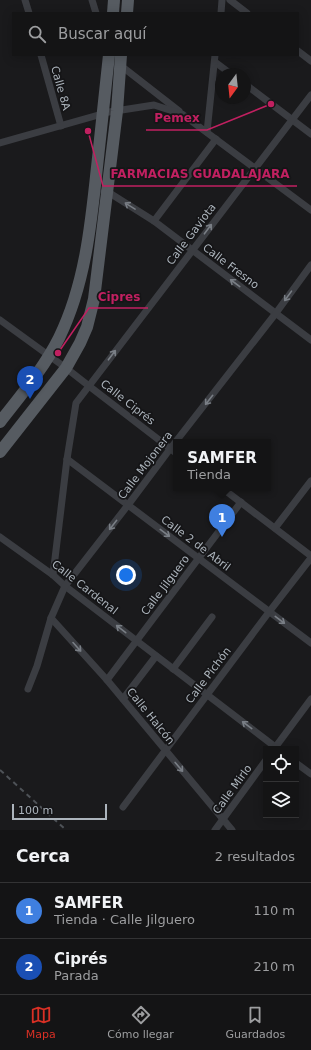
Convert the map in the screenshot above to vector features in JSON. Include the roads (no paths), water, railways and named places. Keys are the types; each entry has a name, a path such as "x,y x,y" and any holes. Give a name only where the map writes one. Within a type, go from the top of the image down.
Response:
{"main road":[{"path":"113,12 114,0"},
{"path":"127,12 128,0"},
{"path":"0,422 49,356 60,337 69,316 82,276 94,196 109,56"},
{"path":"0,452 66,368 82,338 86,327 94,300 108,192 121,60"}],"street":[{"path":"25,0 29,12"},
{"path":"92,0 96,12"},
{"path":"220,12 222,0"},
{"path":"230,0 246,12"},
{"path":"299,52 311,61"},
{"name":"Calle 8A","path":"41,56 61,126"},
{"path":"215,58 225,68"},
{"path":"207,132 215,58"},
{"path":"121,60 182,114 311,210"},
{"path":"251,88 311,134"},
{"name":"Calle Gaviota","path":"53,575 67,459 76,403 311,95"},
{"path":"0,143 103,114 154,105 182,114"},
{"path":"154,221 216,139"},
{"path":"94,196 102,192 108,192"},
{"name":"Calle Fresno","path":"108,192 154,221 311,340"},
{"name":"Calle Mojonera","path":"182,439 276,313 308,274 311,265"},
{"name":"Calle Ciprés","path":"0,320 66,368 173,451"},
{"name":"Calle Mojonera","path":"28,689 52,618 65,586 128,505 173,451"},
{"name":"Calle 2 de Abril","path":"67,459 311,643"},
{"path":"275,528 311,481"},
{"path":"226,491 311,557"},
{"name":"Calle Jilguero","path":"107,680 241,502"},
{"name":"Calle Cardenal","path":"0,537 53,575 65,586 273,746"},
{"name":"Calle Pichón","path":"123,807 311,557"},
{"path":"173,669 212,617"},
{"name":"Calle Halcón","path":"52,618 107,680 232,830"},
{"path":"123,699 156,656"},
{"path":"277,746 311,700"},
{"name":"Calle Mirlo","path":"215,830 263,764"},
{"path":"299,765 311,774"}],"railway":[{"path":"0,770 66,830"}],"place":[{"name":"Pemex","path":"271,104"},
{"name":"FARMACIAS GUADALAJARA","path":"88,131"},
{"name":"Cipres","path":"58,353"},
{"name":"Ciprés","path":"30,399"},
{"name":"SAMFER","path":"222,537"}]}
